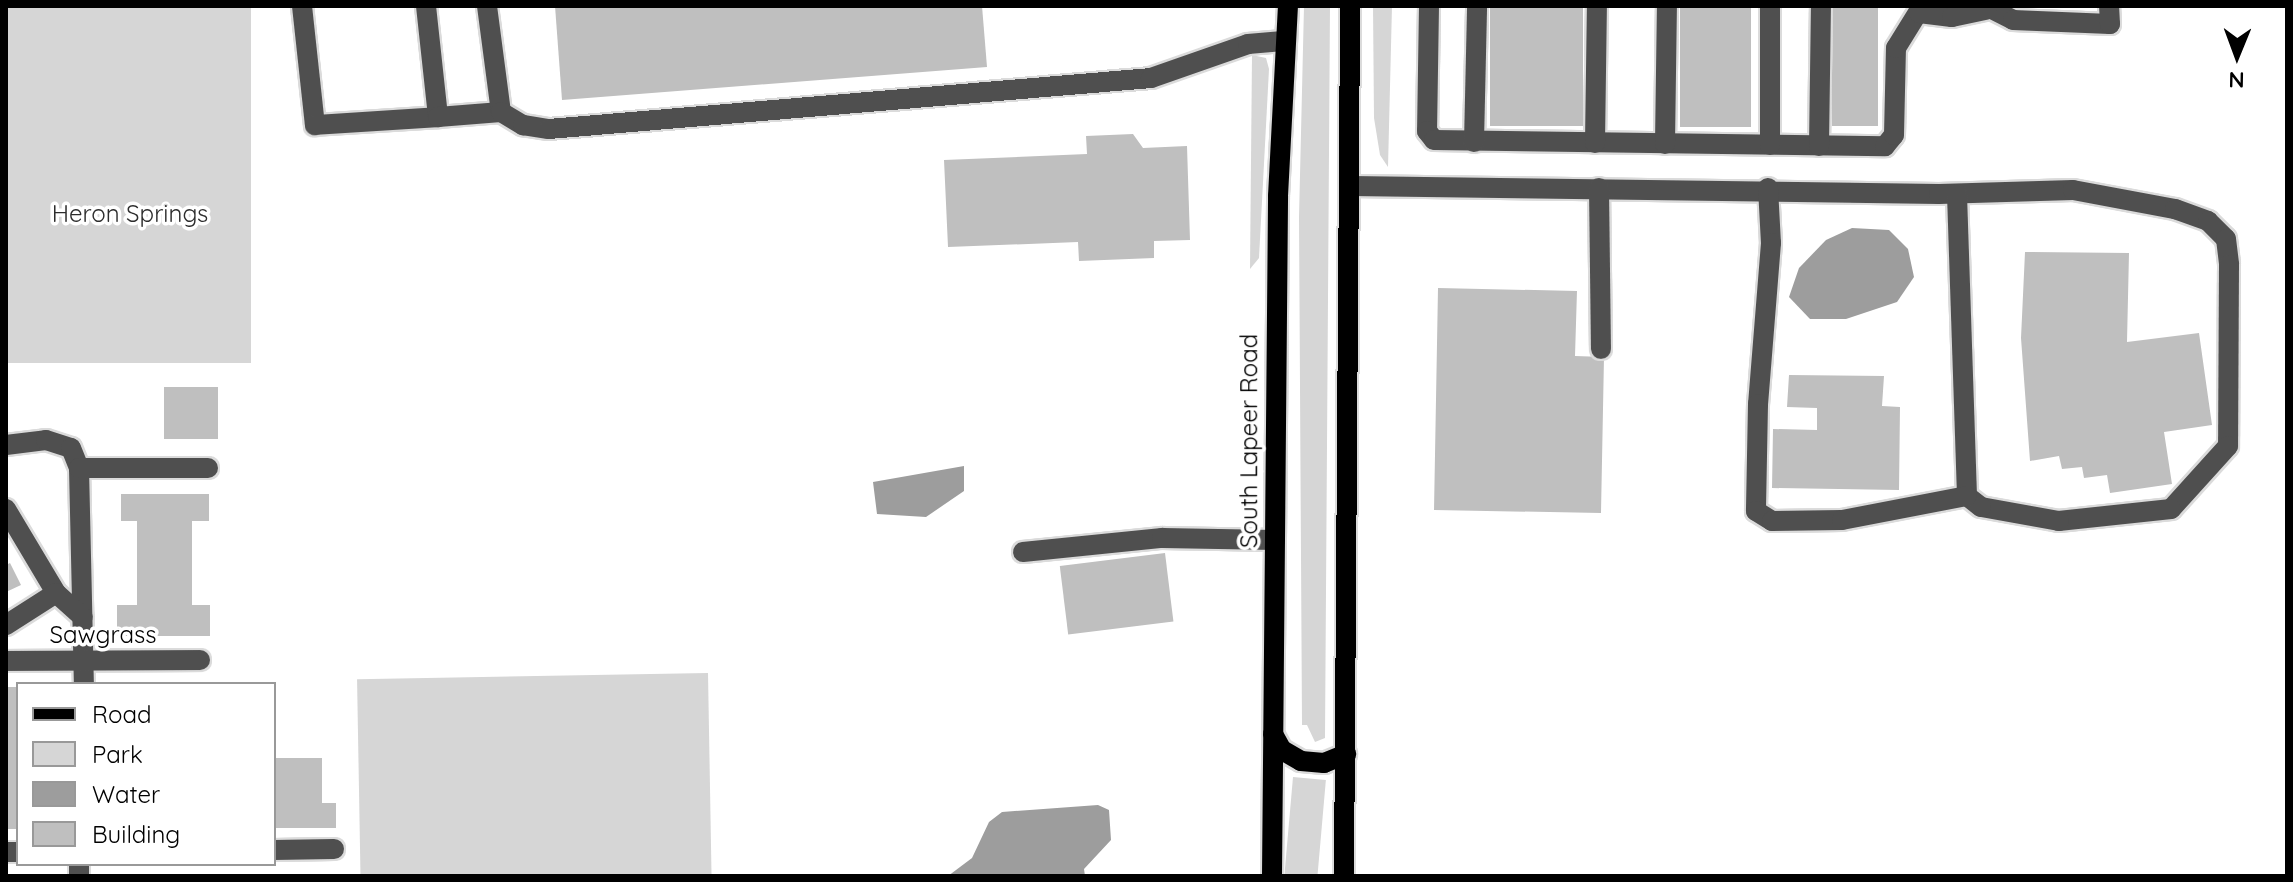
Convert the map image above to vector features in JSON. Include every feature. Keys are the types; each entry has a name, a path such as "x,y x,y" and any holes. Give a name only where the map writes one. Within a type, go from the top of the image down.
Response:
{"main road":[{"name":"South Lapeer Road","path":"1272,876 1278,196 1288,6"},
{"path":"1344,876 1350,6"},
{"path":"1273,734 1282,750 1301,761 1324,763 1346,754"}],"street":[{"path":"302,6 315,125 501,112 523,125 594,128 1151,78 1248,44 1286,41"},
{"path":"426,6 438,117"},
{"path":"487,6 501,112"},
{"path":"1429,6 1427,131 1434,140 1819,146 1885,146 1894,135 1896,48 1903,30 1920,9 1952,17 1986,8 2013,20 2110,24 2109,6"},
{"path":"1474,142 1477,6"},
{"path":"1595,143 1597,6"},
{"path":"1665,144 1667,6"},
{"path":"1770,6 1770,145"},
{"path":"1819,146 1821,6"},
{"path":"1351,186 1768,188 1957,194 2073,190 2175,209 2208,221 2226,239 2229,265 2228,446 2171,509 2059,521 1981,507 1967,496 1842,520 1772,521 1756,511 1758,404 1771,243 1768,188"},
{"path":"1599,188 1601,349"},
{"path":"1957,194 1967,496"},
{"path":"6,445 23,440 59,444 71,448 79,468 84,682"},
{"path":"79,468 208,468"},
{"path":"6,509 56,593 83,617"},
{"path":"1023,552 1162,538 1275,540"},
{"name":"Sawgrass","path":"6,625 56,593"},
{"name":"Sawgrass","path":"6,661 200,660"},
{"path":"276,850 334,849"}],"green space":[{"name":"Heron Springs","path":"6,6 251,6 251,363 6,363"},
{"path":"1304,6 1330,6 1325,738 1315,742 1307,725 1302,725 1299,217"},
{"path":"1373,6 1392,6 1388,167 1380,155 1374,118"},
{"path":"1252,55 1266,58 1269,69 1259,258 1250,269"},
{"path":"708,673 712,876 360,876 357,679"},
{"path":"1293,777 1326,780 1317,876 1284,876"}],"water":[{"path":"1852,228 1889,230 1908,249 1914,277 1897,302 1846,319 1810,319 1789,297 1799,268 1826,240"},
{"path":"964,466 964,491 926,517 877,514 873,482"},
{"path":"1098,805 1109,810 1111,840 1084,869 1085,876 948,876 972,858 989,822 1002,812"}],"building":[{"path":"555,6 982,6 987,67 562,100"},
{"path":"1490,6 1583,6 1583,126 1490,126"},
{"path":"1680,6 1751,6 1751,127 1680,127"},
{"path":"1832,6 1878,6 1878,126 1832,126"},
{"path":"1133,134 1143,148 1187,146 1190,240 1154,241 1154,258 1079,261 1078,242 948,247 944,160 1087,154 1086,136"},
{"path":"2025,252 2129,253 2127,342 2199,333 2212,425 2164,432 2172,484 2110,493 2107,475 2084,478 2082,467 2062,469 2059,456 2030,461 2021,338"},
{"path":"1438,288 1577,291 1575,356 1604,357 1601,513 1434,510"},
{"path":"1789,375 1884,376 1882,406 1900,407 1899,490 1772,488 1773,429 1817,430 1817,408 1787,407"},
{"path":"164,387 218,387 218,439 164,439"},
{"path":"121,494 209,494 209,521 192,521 192,605 210,605 210,636 117,636 117,605 137,605 137,521 121,521"},
{"path":"1165,553 1173,621 1068,634 1060,566"},
{"path":"10,563 21,585 6,592 6,565"},
{"path":"6,687 16,687 16,829 6,829"},
{"path":"276,758 322,758 322,803 336,803 336,828 276,828"}]}
